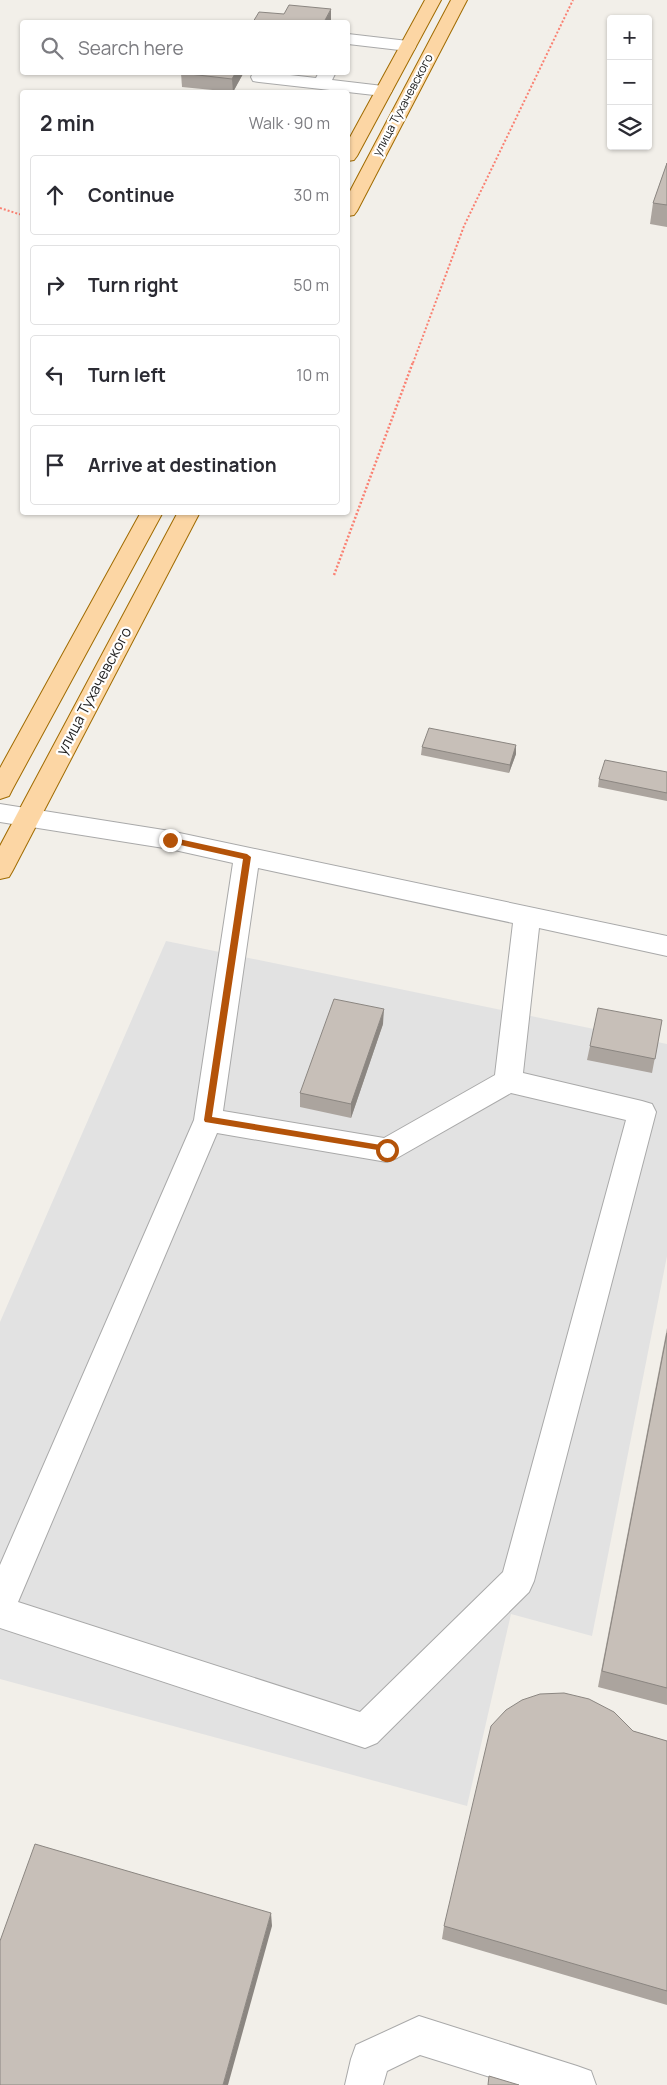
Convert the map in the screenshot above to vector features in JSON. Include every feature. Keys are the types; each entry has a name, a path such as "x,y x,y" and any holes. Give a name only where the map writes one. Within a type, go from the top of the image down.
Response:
{"main road":[{"name":"улица Тухачевского","path":"350,152 433,0"},
{"name":"улица Тухачевского","path":"350,207 458,0"},
{"path":"0,790 150,515"},
{"name":"улица Тухачевского","path":"0,870 186,515"}],"lane":[{"path":"350,39 408,46"},
{"path":"259,77 325,78 383,91"},
{"path":"0,813 170,840 667,946"},
{"path":"0,1604 208,1120 247,857"},
{"path":"508,1081 527,915"},
{"path":"0,1612 365,1731 517,1581 642,1112 508,1081 387,1150 208,1120"},
{"path":"364,2085 370,2059 419,2034 577,2085"}],"path":[{"path":"334,575 464,226 573,0"},
{"path":"0,208 20,214"}],"shaded area":[{"path":"166,941 667,1044 667,1256 592,1636 511,1614 467,1806 0,1679 0,1322"}],"building":[{"path":"289,5 331,9 325,20 254,20 259,12 284,14"},
{"path":"198,75 234,75 232,79"},
{"path":"667,163 667,205 653,203"},
{"path":"429,728 516,745 510,765 422,747"},
{"path":"605,760 667,772 667,793 599,779"},
{"path":"334,999 384,1009 351,1104 300,1093"},
{"path":"598,1008 662,1020 655,1059 590,1046"},
{"path":"667,1333 667,1688 602,1671"},
{"path":"564,1693 589,1699 614,1712 633,1731 667,1741 667,1991 444,1926 491,1726 506,1710 522,1700 540,1694"},
{"path":"35,1844 271,1913 223,2085 0,2085 0,1941"},
{"path":"489,2076 519,2085 488,2085"}],"route":[{"path":"170,840 247,857 208,1120 387,1150"}]}
